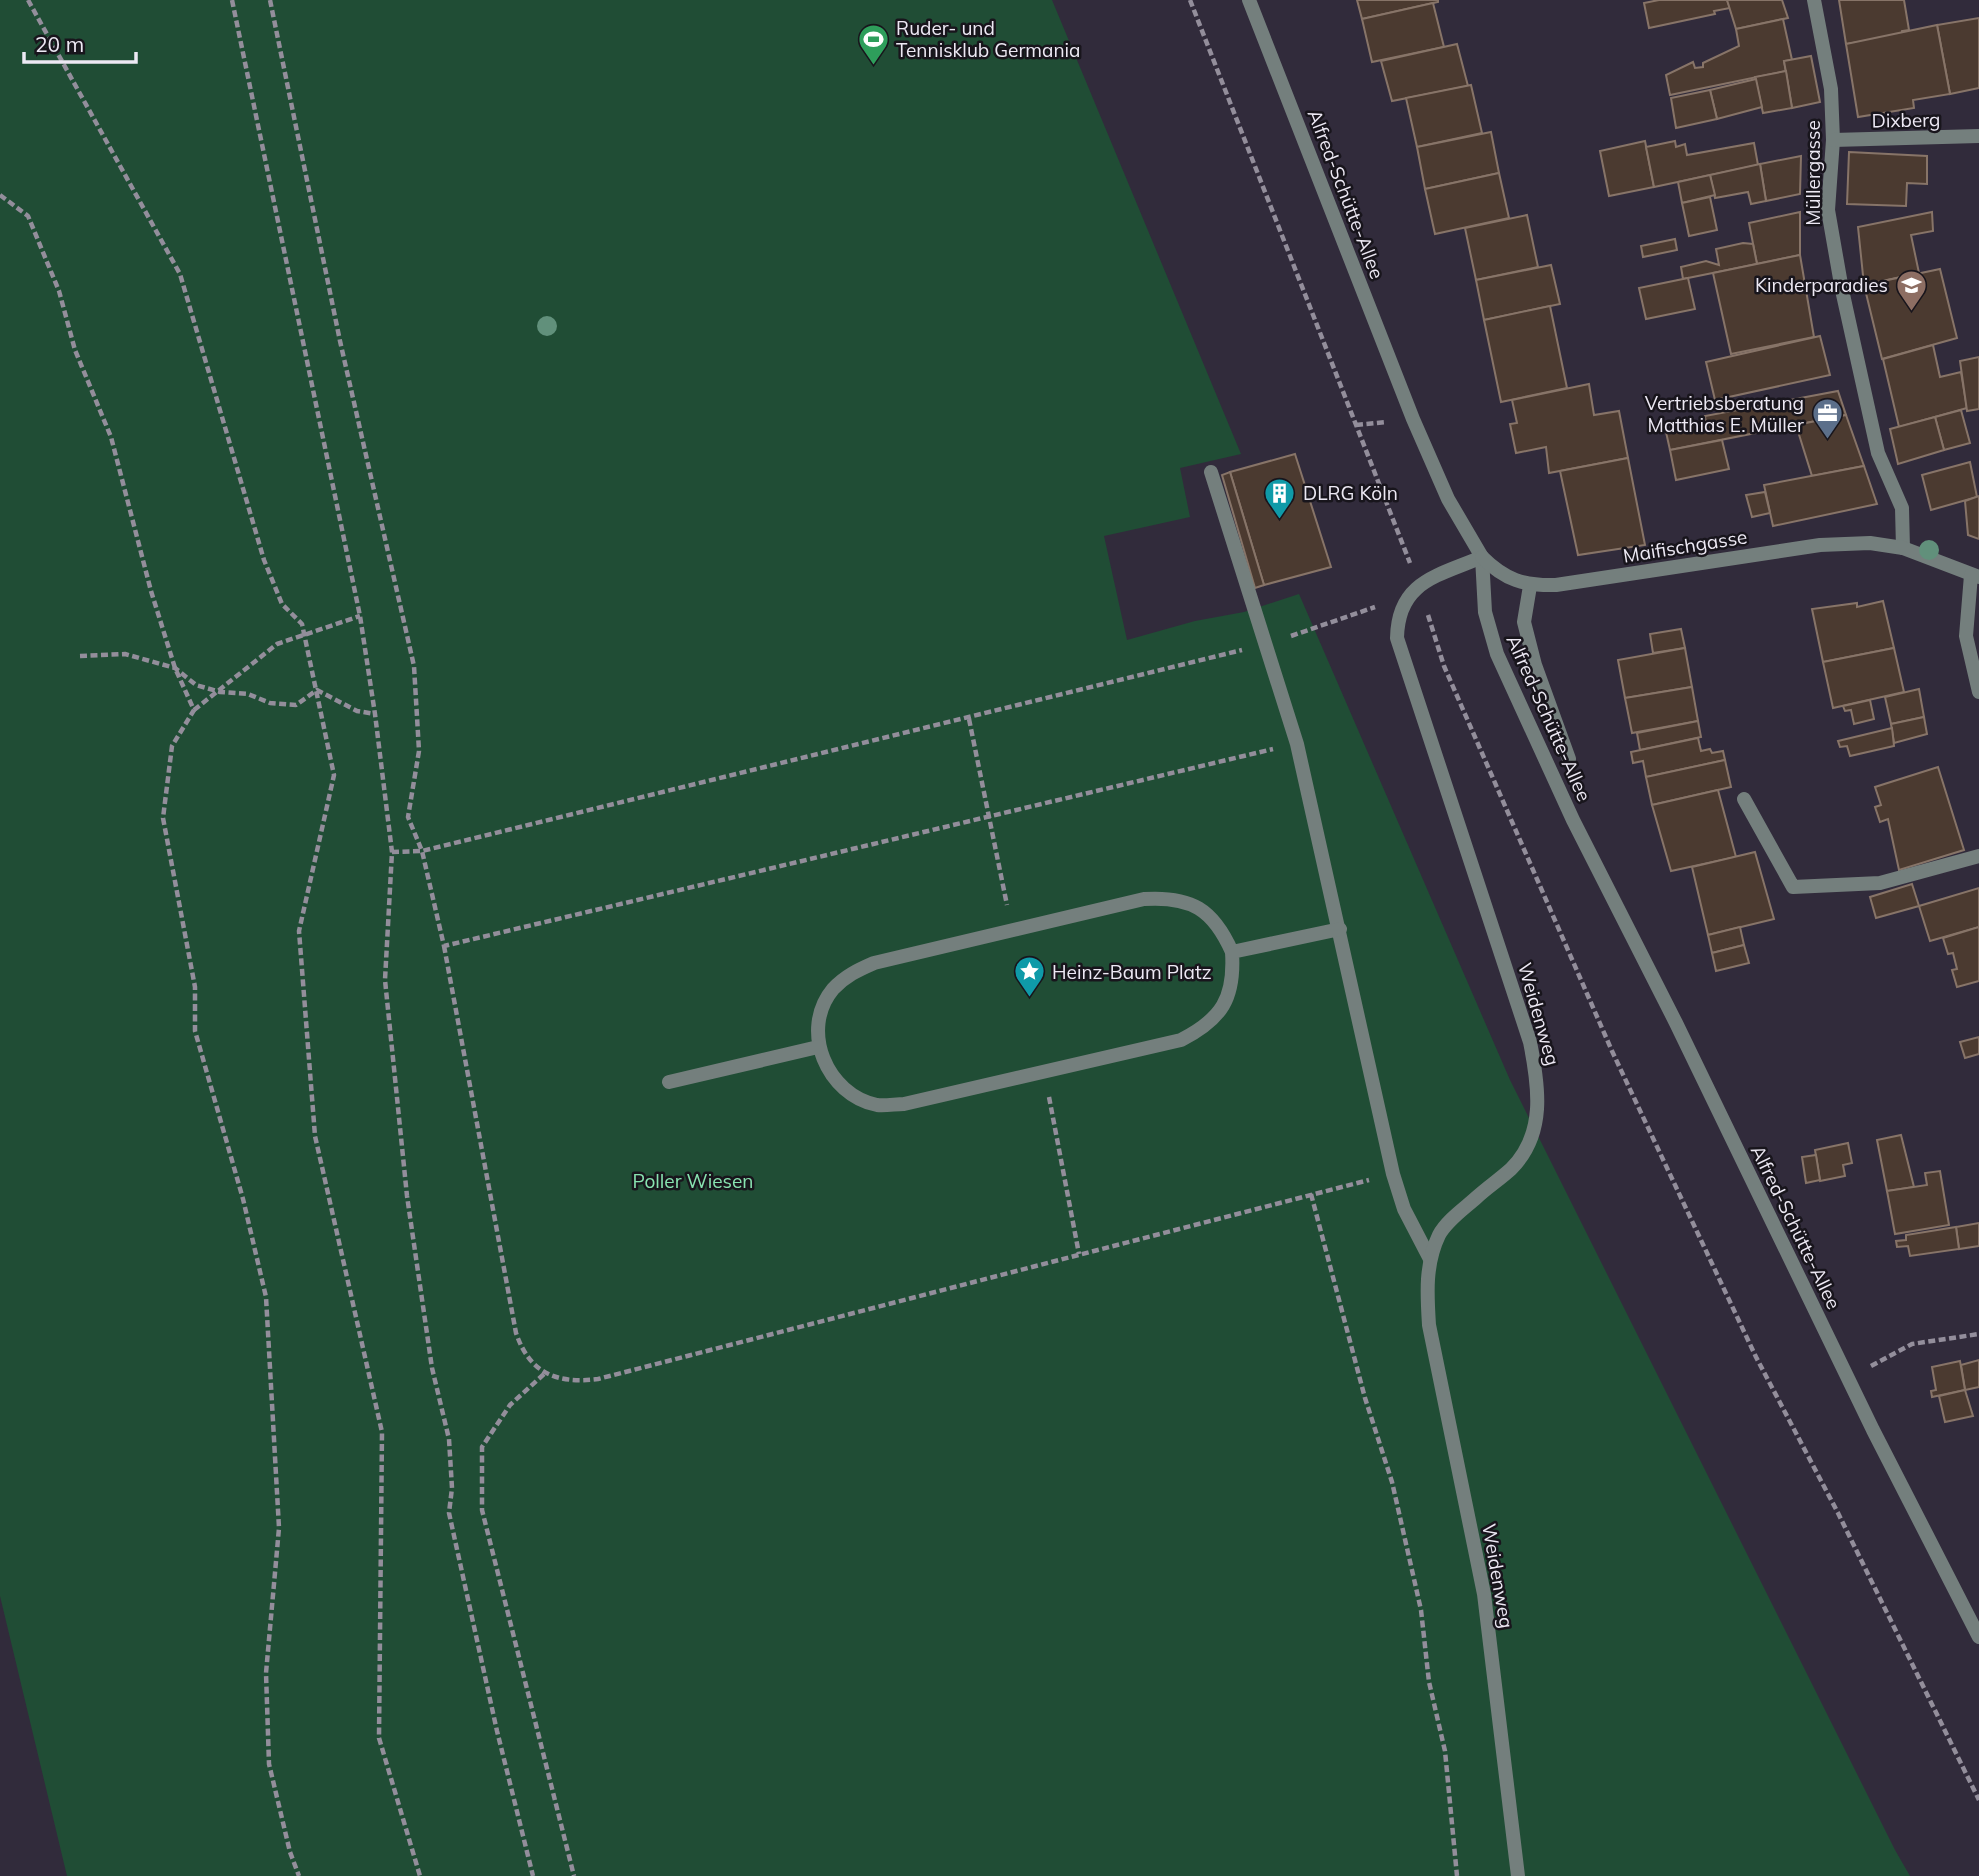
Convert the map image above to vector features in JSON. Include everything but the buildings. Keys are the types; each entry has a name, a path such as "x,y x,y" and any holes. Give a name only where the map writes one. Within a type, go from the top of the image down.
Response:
{"street":[{"name":"Alfred-Schütte-Allee","path":"1249,0 1413,419 1448,499 1482,557 1485,612 1497,654 1573,820 1873,1430 1979,1637"},
{"name":"Müllergasse","path":"1814,0 1831,89 1833,140 1828,210 1842,290 1878,453 1902,508 1903,548"},
{"name":"Dixberg","path":"1833,140 1979,136"},
{"path":"1211,472 1297,744 1393,1174 1404,1209 1430,1259"},
{"name":"Maifischgasse","path":"1530,586 1556,585 1820,545 1870,543 1903,548 1975,576"},
{"path":"1418,584 1482,557 1511,580 1530,586 1524,622 1535,665 1569,759"},
{"path":"1975,576 1966,636 1979,692"},
{"name":"Weidenweg","path":"1418,584 1403,603 1398,617 1397,638 1530,1042 1538,1082 1538,1114 1530,1143 1512,1168 1440,1233 1430,1259 1427,1290 1429,1325 1484,1594 1518,1876"},
{"path":"1744,799 1793,887 1880,883 1979,856"},
{"path":"1171,898 1199,909 1220,926 1232,953 1234,979 1222,1010 1205,1028 1181,1040 1045,1072 904,1104 877,1105 851,1093 837,1080 830,1073 818,1047 819,1019 831,991 850,973 874,963 1144,899 1171,898"},
{"path":"1232,953 1340,929"},
{"path":"669,1082 818,1047"}],"path":[{"path":"28,0 180,274 264,561 282,604 302,624 317,691 334,775 299,931 315,1136 382,1432 379,1738 420,1876"},
{"path":"232,0 360,615 392,852 384,980 409,1210 432,1367 449,1439 452,1488 449,1513 497,1731 533,1876"},
{"path":"270,0 340,341 414,666 419,751 408,817 422,851 444,946 516,1334 526,1356 544,1374 567,1381 598,1379 1393,1174"},
{"path":"1189,0 1418,584 1449,678 1612,1051 1756,1357 1838,1513 1979,1800"},
{"path":"0,195 28,216 59,291 75,350 111,437 150,591 175,668 194,710"},
{"path":"392,852 422,851 969,719 1266,644 1374,608"},
{"path":"299,1876 290,1852 269,1764 266,1674 279,1528 266,1297 243,1199 195,1031 191,961 172,883 163,818 172,746 194,710 277,644 360,615"},
{"path":"80,656 125,654 175,668 196,685 220,692 248,694 270,703 296,705 317,691"},
{"path":"317,691 357,711 375,715"},
{"path":"969,719 1013,929"},
{"path":"444,946 1297,744"},
{"path":"1045,1072 1079,1254"},
{"path":"1311,1194 1365,1398 1392,1482 1421,1610 1429,1682 1445,1751 1457,1876"},
{"path":"1848,1378 1912,1344 1979,1334"},
{"path":"544,1374 510,1405 482,1447 482,1510 574,1876"}],"green space":[{"name":"Poller Wiesen","path":"0,0 1052,0 1241,454 1180,468 1190,517 1104,536 1127,640 1195,621 1244,612 1299,594 1510,1080 1910,1876 67,1876 0,1596"}],"place":[{"name":"Ruder- und Tennisklub Germania","path":"873,66"},
{"name":"Kinderparadies","path":"1911,312"},
{"name":"Vertriebsberatung Matthias E. Müller","path":"1827,441"},
{"name":"DLRG Köln","path":"1280,520"},
{"name":"Heinz-Baum Platz","path":"1029,999"}]}
